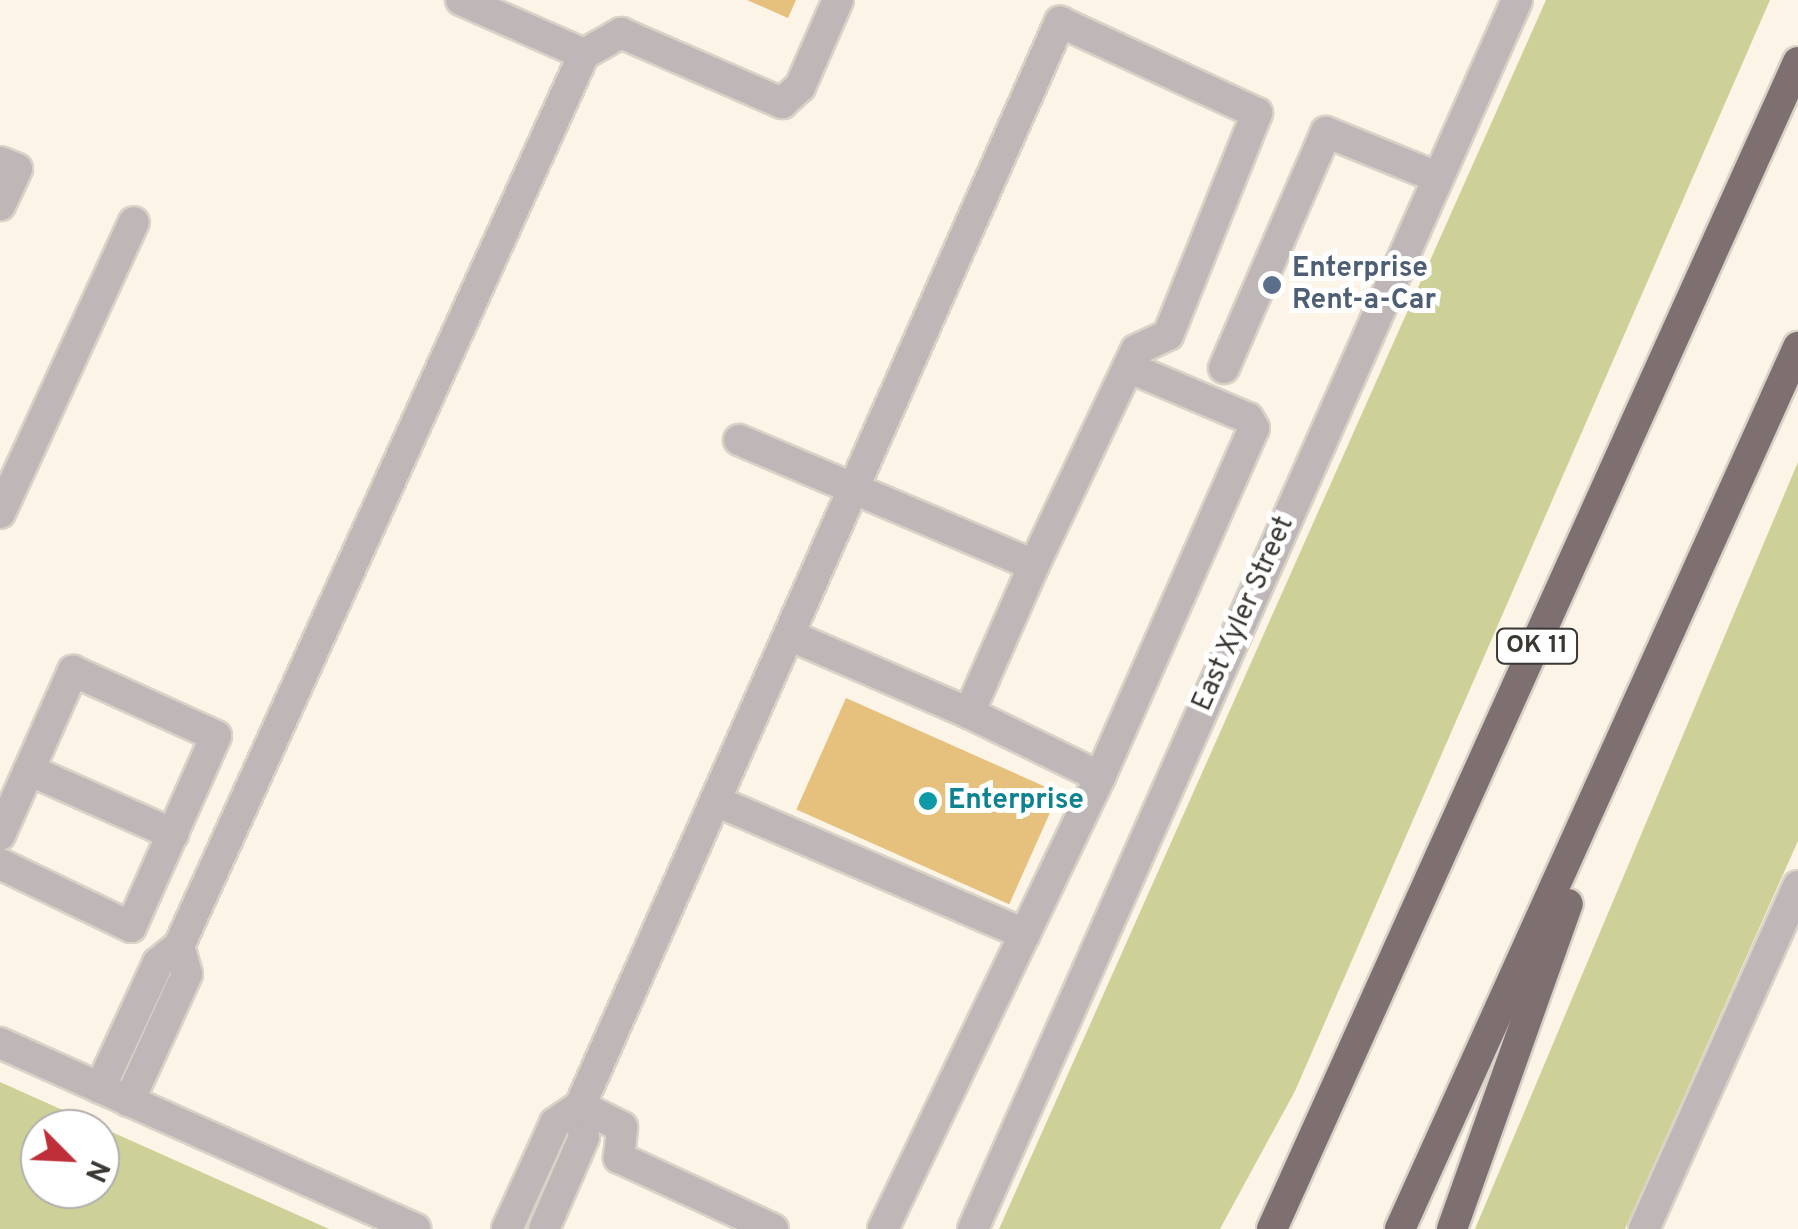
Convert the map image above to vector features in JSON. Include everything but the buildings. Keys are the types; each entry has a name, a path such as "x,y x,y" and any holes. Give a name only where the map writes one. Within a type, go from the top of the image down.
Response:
{"highway":[{"name":"OK 11","path":"1272,1229 1798,62"},
{"path":"1400,1229 1798,347"},
{"path":"1452,1229 1630,722"}],"street":[{"path":"462,0 584,54"},
{"path":"100,1088 158,963 178,946 584,54 620,33 782,103 800,87 838,0"},
{"name":"East Xyler Street","path":"973,1229 1518,0"},
{"path":"508,1229 555,1123 580,1106 718,802 1060,22 1257,113 1168,335 1136,350 969,713"},
{"path":"1224,368 1326,132 1437,178"},
{"path":"0,162 16,169 0,205"},
{"path":"0,513 134,222"},
{"path":"882,1229 1100,777 1254,428 1248,418 1128,367"},
{"path":"739,440 1034,565"},
{"path":"791,636 969,713 1100,777"},
{"path":"0,836 74,670 216,736 131,927 0,864"},
{"path":"29,770 173,834"},
{"path":"718,802 1025,934"},
{"path":"1644,1229 1798,886"},
{"path":"129,1101 187,974 178,946"},
{"path":"0,1043 412,1229"},
{"path":"544,1229 584,1137 580,1106"},
{"path":"580,1106 622,1127 619,1158 773,1229"}],"green space":[{"path":"1546,0 1770,0 1295,1091 1220,1229 999,1229"},
{"path":"1798,462 1798,841 1625,1229 1475,1229"},
{"path":"0,1082 60,1109 20,1109 20,1209 120,1209 120,1136 329,1229 0,1229"}],"place":[{"name":"Enterprise Rent-a-Car","path":"1272,285"},
{"name":"Enterprise","path":"928,801"}]}
